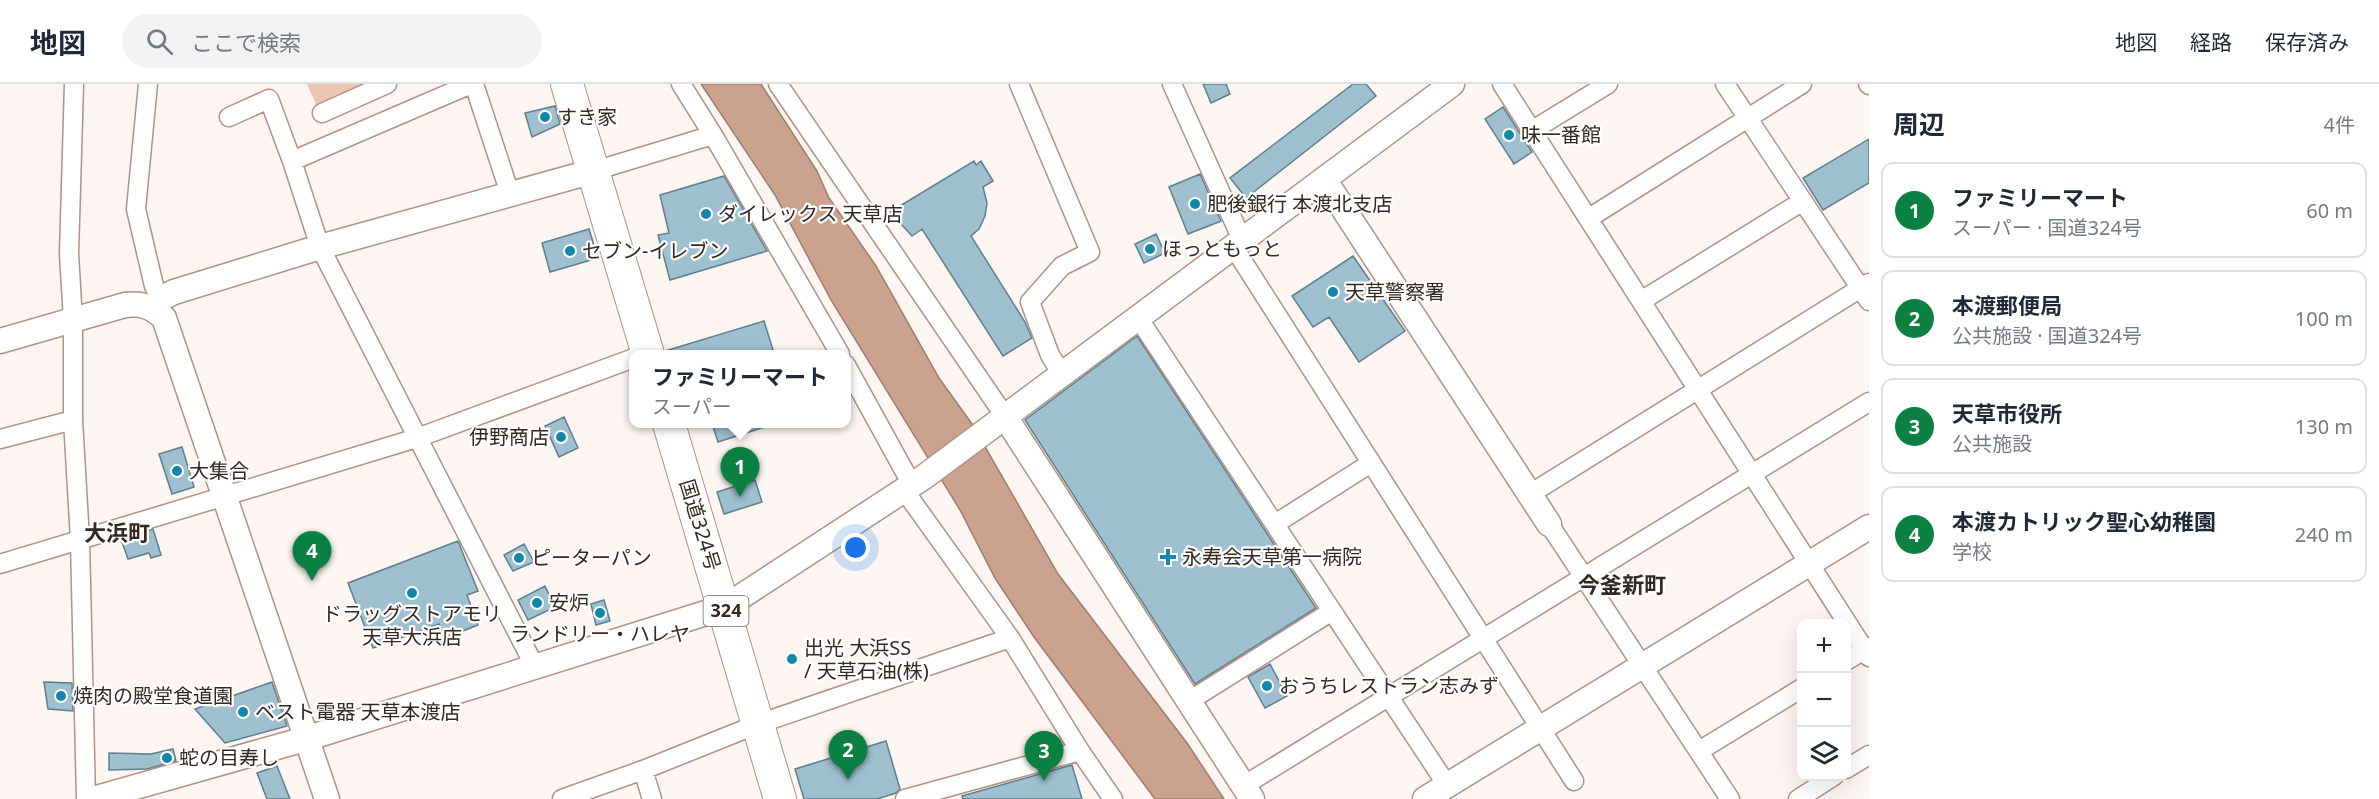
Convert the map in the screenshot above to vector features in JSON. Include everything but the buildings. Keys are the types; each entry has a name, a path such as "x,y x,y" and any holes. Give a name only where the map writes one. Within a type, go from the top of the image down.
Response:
{"highway":[{"path":"567,84 594,171 642,350"},
{"name":"国道324号","path":"671,428 780,799"}],"street":[{"path":"74,84 69,254 73,320 73,420 80,540 86,799"},
{"path":"148,84 136,209 157,304 170,329 304,739 327,799"},
{"path":"322,113 387,84"},
{"path":"292,161 472,84 510,194"},
{"path":"681,84 838,350"},
{"path":"778,84 1005,415 1248,792 1388,697 1869,402"},
{"path":"1019,84 1090,252 1062,266 1030,302 1050,355 1061,373"},
{"path":"1172,84 1237,243 1371,463 1574,781"},
{"path":"1502,84 1867,651 1851,659"},
{"path":"1533,130 1608,84"},
{"path":"1530,494 1698,389 1866,290 1725,84"},
{"path":"1589,219 1802,84"},
{"path":"93,799 304,739 725,607 913,484 1324,179 1443,87"},
{"path":"229,117 269,99 320,247 535,667"},
{"path":"0,341 124,305 157,304 174,292 320,247 594,171 713,135"},
{"path":"1324,179 1730,799"},
{"path":"1641,301 1803,201"},
{"path":"1137,316 1447,785"},
{"path":"0,564 225,498 417,438 629,360"},
{"path":"851,374 913,484 1080,751 1113,799"},
{"path":"0,439 73,420"},
{"path":"1275,524 1371,463"},
{"path":"1425,799 1869,527"},
{"path":"1189,701 1332,611"},
{"path":"562,799 643,770 758,724 1010,638"},
{"path":"1699,752 1797,691"},
{"path":"905,799 1080,751"},
{"path":"1851,766 1869,755"},
{"path":"643,770 652,799"},
{"path":"1798,799 1827,781"}],"shaded area":[{"path":"307,84 375,84 318,109"},
{"path":"701,84 761,84 817,171 829,198 876,266 939,378 972,424 1058,574 1187,743 1224,799 1155,799 1034,637 995,578 960,510 831,300 775,195"}],"place":[{"name":"すき家","path":"545,117"},
{"name":"味一番館","path":"1509,135"},
{"name":"肥後銀行 本渡北支店","path":"1195,204"},
{"name":"ダイレックス 天草店","path":"706,214"},
{"name":"ほっともっと","path":"1150,249"},
{"name":"セブン-イレブン","path":"570,251"},
{"name":"天草警察署","path":"1333,292"},
{"name":"伊野商店","path":"561,437"},
{"name":"大集合","path":"177,471"},
{"name":"ファミリーマート","path":"740,497"},
{"name":"永寿会天草第一病院","path":"1168,557"},
{"name":"ピーターパン","path":"519,558"},
{"name":"本渡カトリック聖心幼稚園","path":"312,581"},
{"name":"ドラッグストアモリ 天草大浜店","path":"412,593"},
{"name":"安炉","path":"537,603"},
{"name":"ランドリー・ハレヤ","path":"600,613"},
{"name":"出光 大浜SS / 天草石油(株)","path":"792,659"},
{"name":"おうちレストラン志みず","path":"1267,686"},
{"name":"焼肉の殿堂食道園","path":"61,696"},
{"name":"ベスト電器 天草本渡店","path":"243,712"},
{"name":"蛇の目寿し","path":"167,758"},
{"name":"本渡郵便局","path":"848,780"},
{"name":"天草市役所","path":"1044,781"}],"district":[{"name":"大浜町","path":"117,533"},
{"name":"今釜新町","path":"1622,585"}]}
